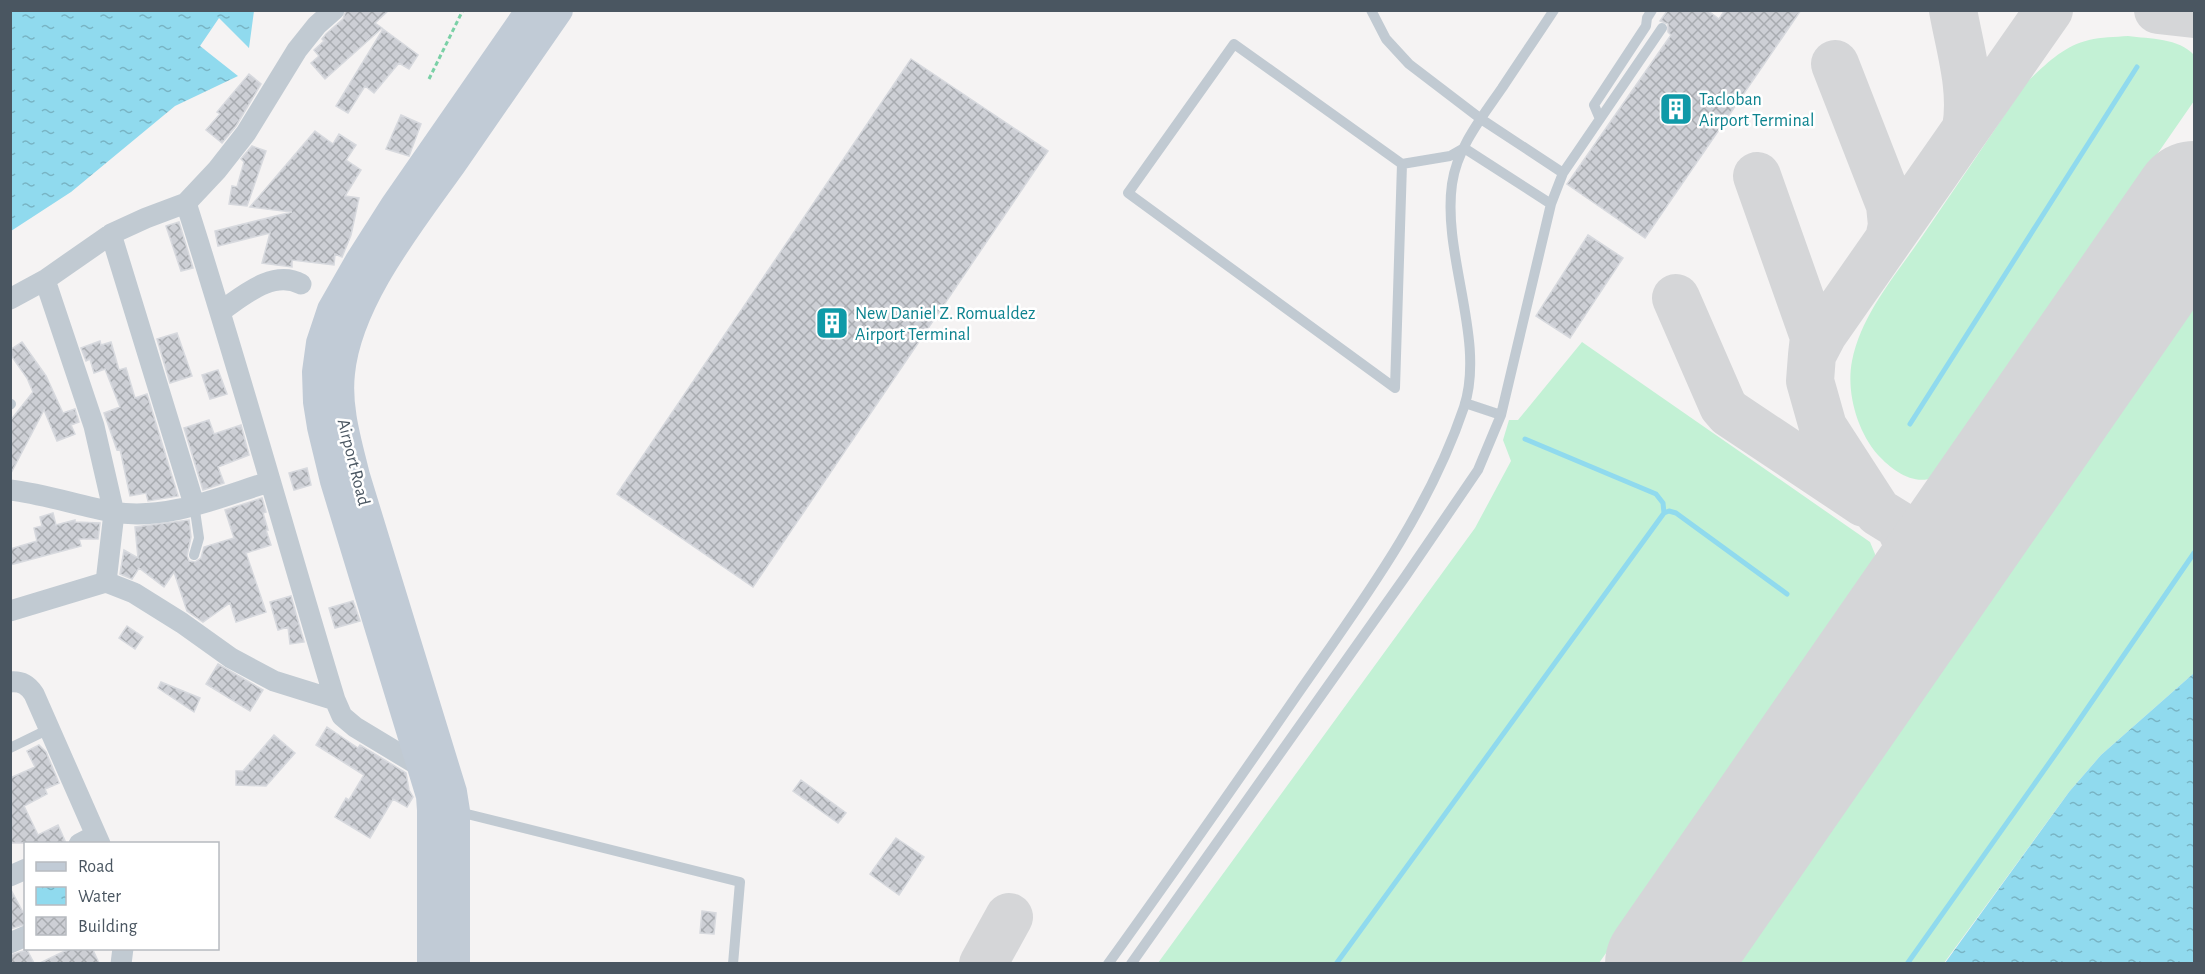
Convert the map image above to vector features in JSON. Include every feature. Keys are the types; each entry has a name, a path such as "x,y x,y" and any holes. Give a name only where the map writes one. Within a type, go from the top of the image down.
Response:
{"main road":[{"name":"Airport Road","path":"388,616 335,481 318,402 317,372 321,343 332,310 360,261 395,206 531,10"},
{"name":"Airport Road","path":"432,963 434,765 388,616 343,423 340,375 352,322 383,266 414,217 558,10"},
{"name":"Airport Road","path":"434,765 448,774 455,811 455,963"}],"street":[{"path":"10,299 45,280 111,234 186,203 218,170 246,133 297,50 317,25 334,10"},
{"path":"186,203 335,700 342,716 355,727 434,765"},
{"path":"111,234 194,504"},
{"path":"220,311 274,280 292,279 301,284"},
{"path":"45,280 94,426 114,513 106,582"},
{"path":"10,490 114,513 140,514 166,513 269,482"},
{"path":"10,611 106,582 134,593 231,658 274,681 335,700"},
{"path":"10,682 18,681 30,688 49,729 92,841"},
{"path":"10,876 24,869"}],"lane":[{"path":"1371,10 1386,39 1409,64 1481,119 1563,173"},
{"path":"1108,963 1169,880 1388,564 1436,478 1465,403 1469,358 1458,280 1451,203 1454,174 1464,148 1481,119 1554,10"},
{"path":"1600,119 1594,105 1646,26 1647,18 1652,10"},
{"path":"1131,963 1405,577 1478,470 1501,415 1551,204 1563,173 1662,28"},
{"path":"1402,164 1395,388 1128,193 1234,44 1402,164 1450,156 1464,148"},
{"path":"1464,148 1551,204"},
{"path":"1465,403 1501,415"},
{"path":"194,504 199,538 194,555"},
{"path":"1388,564 1405,577"},
{"path":"10,748 49,729"},
{"path":"455,811 740,882 733,963"},
{"path":"1169,880 1183,891"}],"path":[{"path":"429,79 463,10"}],"green space":[{"path":"2128,36 2172,42 2188,49 2194,55 2194,101 1933,478 1925,480 1903,475 1878,455 1864,435 1852,398 1852,361 1856,344 1871,312 2026,83 2055,57 2071,47 2094,39"},
{"path":"2194,306 2194,673 2101,755 2069,792 1944,963 1737,964"},
{"path":"1582,342 1870,542 1875,554 1873,577 1599,963 1158,963 1475,528 1511,461 1503,440 1509,420 1518,420"}],"water":[{"path":"11,10 254,11 249,48 219,18 200,46 238,76 175,106 71,192 11,231"},
{"path":"2194,673 2194,963 1945,963 2069,792 2101,755"}],"building":[{"path":"346,10 389,10 375,23 382,28 325,79 311,63 319,56 314,50 324,41 322,39 326,34 343,19"},
{"name":"Tacloban Airport Terminal","path":"1668,10 1707,10 1719,19 1725,10 1801,10 1645,238 1567,184 1671,35 1668,32 1668,24 1660,21"},
{"path":"383,29 418,55 409,69 399,63 374,93 365,86 348,113 336,106"},
{"name":"New Daniel Z. Romualdez Airport Terminal","path":"911,59 1048,151 753,587 617,494"},
{"path":"249,74 261,84 236,126 222,143 206,130 220,114 217,112"},
{"path":"401,115 421,124 409,156 386,149"},
{"path":"315,131 333,144 339,134 356,145 346,160 361,170 345,196 359,198 351,235 342,257 335,254 334,265 292,260 292,267 262,263 270,233 218,246 215,231 292,212 250,207"},
{"path":"252,146 266,151 247,206 229,204 232,186 237,187 244,162 241,159"},
{"path":"179,222 193,268 181,271 166,226"},
{"path":"1588,235 1623,258 1570,338 1536,316"},
{"path":"177,333 192,376 170,383 157,339"},
{"path":"100,341 101,345 111,342 119,370 126,368 135,398 147,394 178,496 148,501 146,493 130,496 120,449 117,450 104,413 120,407 105,369 94,373 90,359 86,361 81,348"},
{"path":"22,342 46,376 63,413 75,409 79,422 71,425 75,434 57,441 44,410 10,475 10,421 33,392 27,378 10,354 10,350"},
{"path":"218,370 227,394 210,399 202,375"},
{"path":"209,420 214,434 241,425 249,455 218,467 224,483 203,490 184,428"},
{"path":"307,468 311,485 294,490 289,473"},
{"path":"262,498 266,512 263,513 268,530 266,530 271,545 246,553 266,612 236,622 230,603 203,622 187,611 174,572 164,587 139,568 132,579 120,574 124,550 138,558 135,527 189,520 191,537 187,556 189,561 195,562 201,558 204,547 234,538 225,510"},
{"path":"53,513 56,525 75,520 75,522 100,523 98,539 79,539 81,546 10,565 10,549 37,541 34,528 42,526 40,517"},
{"path":"291,596 304,642 290,644 288,627 278,630 270,602"},
{"path":"353,601 360,621 335,628 329,608"},
{"path":"127,626 143,637 135,649 119,638"},
{"path":"218,664 263,690 250,711 206,684"},
{"path":"161,682 200,698 194,712 158,688"},
{"path":"327,727 358,748 360,745 406,773 409,790 413,797 407,807 393,799 370,838 335,817 346,798 349,800 364,775 316,745"},
{"path":"274,735 295,753 266,786 236,785 236,771 243,771"},
{"path":"39,745 46,752 59,783 45,789 47,794 24,806 38,835 58,825 66,842 10,843 10,778 35,767 27,751"},
{"path":"801,780 846,813 838,823 793,791"},
{"path":"896,838 924,857 899,895 870,874"},
{"path":"10,888 24,914 24,925 10,929"},
{"path":"702,911 716,913 714,934 700,933"},
{"path":"27,950 34,963 10,963 10,955"},
{"path":"67,950 93,950 99,963 40,963"}],"waterway":[{"path":"1910,424 2137,67"},
{"path":"1525,439 1656,494 1663,503 1664,513"},
{"path":"1336,964 1664,513 1669,511 1676,513 1787,594"},
{"path":"1907,964 2194,553"}],"taxiway":[{"path":"1953,10 1967,84 1966,128"},
{"path":"1904,622 1922,589 1923,576 1899,525 1878,512 1823,427 1810,381 1812,355 1823,334 2049,10"},
{"path":"2158,10 2194,14"},
{"path":"1835,64 1890,205 1892,225 1889,239"},
{"path":"1757,176 1814,337 1812,355"},
{"path":"1676,298 1723,406 1729,413 1864,503"},
{"path":"1899,525 1923,540 1939,543 1957,538 1966,532"},
{"path":"983,964 1009,917"}],"runway":[{"path":"1666,964 2194,202"}],"place":[{"name":"Tacloban Airport Terminal","path":"1676,109"},
{"name":"New Daniel Z. Romualdez Airport Terminal","path":"832,323"}]}
